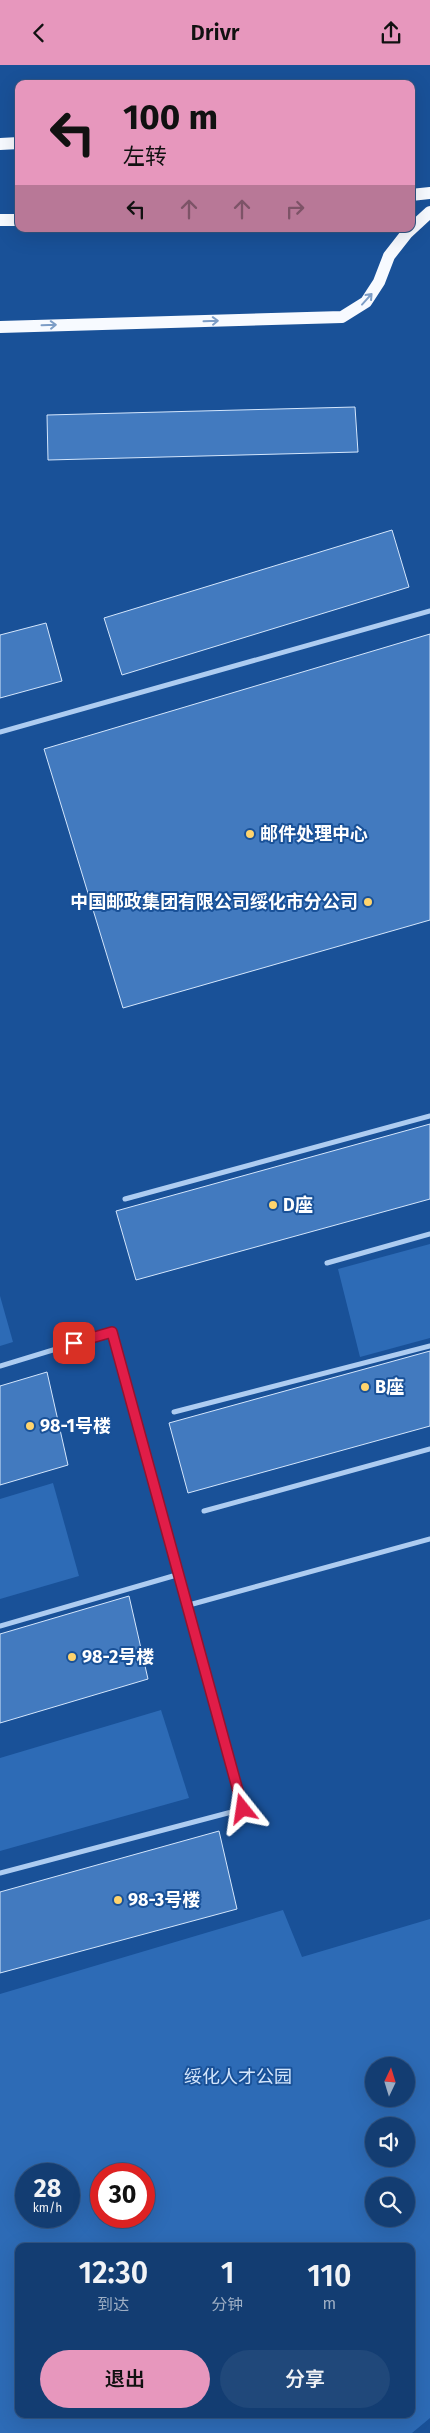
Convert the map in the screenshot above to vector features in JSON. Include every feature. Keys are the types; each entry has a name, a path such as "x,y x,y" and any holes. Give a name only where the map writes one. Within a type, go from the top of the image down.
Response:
{"main road":[{"path":"0,144 15,143"},
{"path":"415,195 430,193"},
{"path":"415,225 430,211"},
{"path":"0,220 15,220"},
{"path":"0,327 342,317 366,301 379,282 390,255 408,232"}],"street":[{"path":"0,732 430,611"},
{"path":"126,1199 430,1116"},
{"path":"327,1263 430,1234"},
{"path":"0,1366 112,1332 189,1605 243,1809 0,1873"},
{"path":"174,1412 430,1346"},
{"path":"204,1511 430,1449"},
{"path":"189,1605 430,1539"},
{"path":"0,1626 180,1574"}],"green space":[{"path":"430,1244 430,1338 360,1357 338,1269"},
{"path":"0,1296 13,1342 0,1346"},
{"path":"53,1483 79,1576 0,1599 0,1499"},
{"path":"161,1710 189,1798 0,1851 0,1758"},
{"name":"绥化人才公园","path":"283,1910 302,1957 430,1919 430,2418 412,2433 0,2433 0,1994"}],"building":[{"path":"355,407 358,452 48,460 47,415"},
{"path":"392,530 409,587 122,675 104,618"},
{"path":"46,623 62,681 0,698 0,635"},
{"name":"邮件处理中心","path":"430,634 430,920 123,1008 44,749"},
{"name":"D座","path":"430,1124 430,1199 136,1280 116,1211"},
{"name":"B座","path":"430,1351 430,1426 188,1493 169,1423"},
{"name":"98-1号楼","path":"47,1372 68,1465 0,1485 0,1386"},
{"name":"98-2号楼","path":"129,1596 148,1679 0,1723 0,1634"},
{"name":"98-3号楼","path":"219,1831 237,1909 0,1973 0,1892"}],"place":[{"name":"邮件处理中心","path":"250,834"},
{"name":"中国邮政集团有限公司绥化市分公司","path":"368,902"},
{"name":"D座","path":"273,1205"},
{"name":"B座","path":"365,1387"},
{"name":"98-1号楼","path":"30,1426"},
{"name":"98-2号楼","path":"72,1657"},
{"name":"98-3号楼","path":"118,1900"}],"route":[{"path":"74,1343 112,1332 243,1809"}]}
